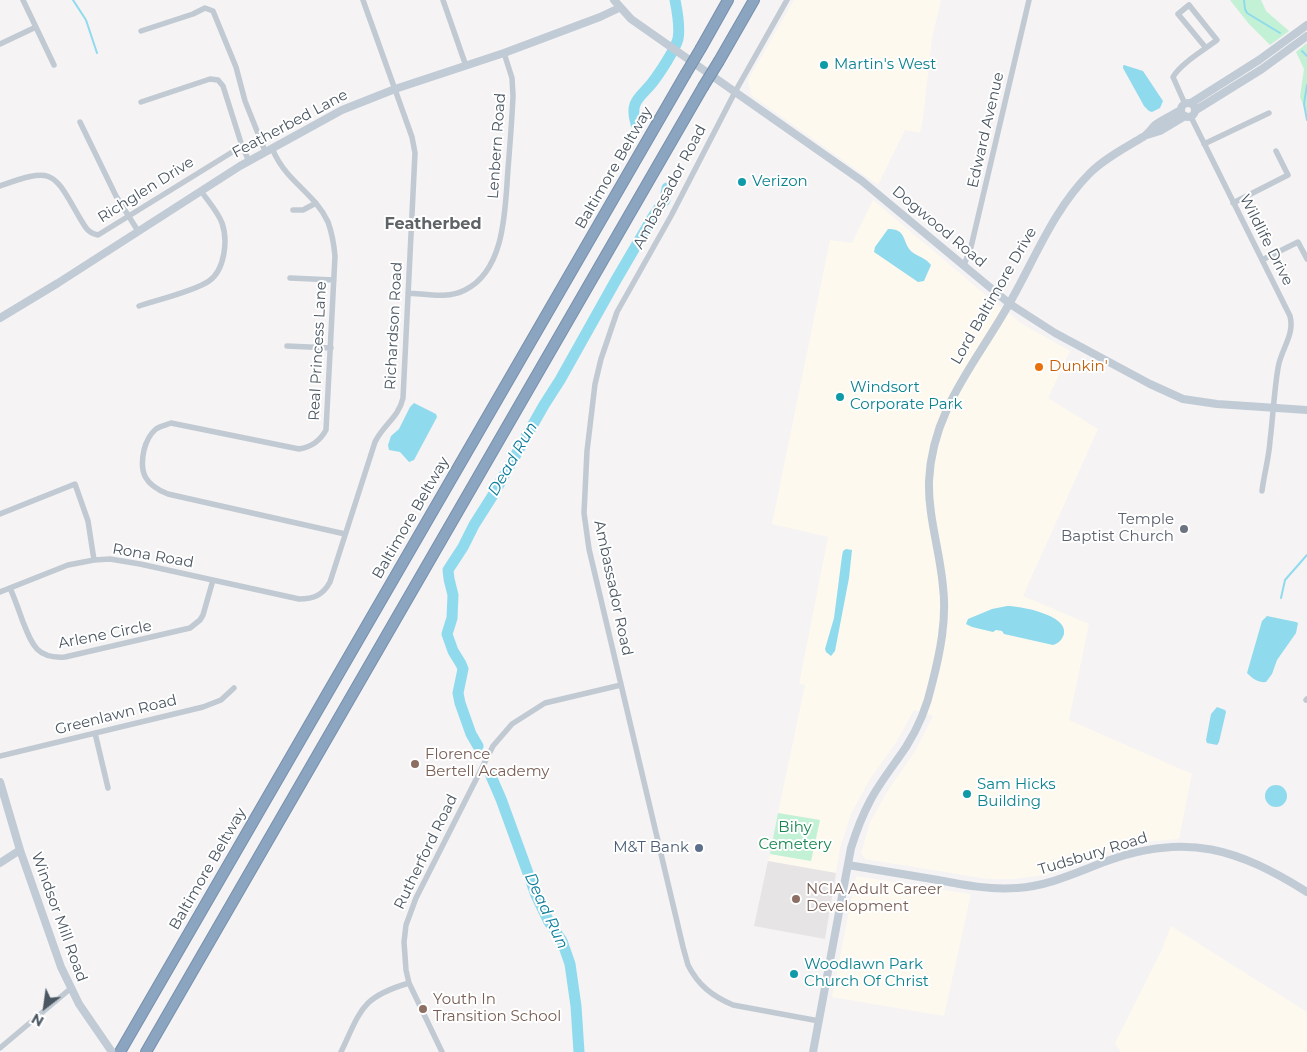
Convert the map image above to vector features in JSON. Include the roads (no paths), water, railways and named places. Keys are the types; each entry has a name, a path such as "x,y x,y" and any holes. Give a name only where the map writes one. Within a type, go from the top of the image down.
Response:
{"highway":[{"name":"Baltimore Beltway","path":"120,1052 728,0"},
{"path":"146,1052 754,0"}],"main road":[{"name":"Dogwood Road","path":"614,0 619,8 631,19 862,181 1010,304 1054,333 1176,396 1198,402 1307,410"},
{"name":"Featherbed Lane","path":"0,318 249,161 342,110 395,89 504,53 619,8"},
{"name":"Lord Baltimore Drive","path":"813,1052 851,848 861,818 878,786 914,732 927,704 935,671 944,607 941,571 929,502 930,466 936,438 957,387 1010,304 1055,218 1092,171 1109,157 1146,135 1160,131 1307,25"},
{"name":"Lord Baltimore Drive","path":"1188,110 1262,69 1307,36"},
{"name":"Windsor Mill Road","path":"0,782 20,850 70,989 112,1052"},
{"name":"Tudsbury Road","path":"848,865 978,887 1016,888 1051,883 1136,852 1161,848 1196,848 1229,853 1250,860 1307,892"},
{"path":"0,864 20,850"}],"street":[{"path":"23,0 54,65"},
{"name":"Richardson Road","path":"246,588 299,600 316,598 322,594 330,582 378,434 395,417 402,406 415,153 412,137 364,0"},
{"path":"443,0 466,66"},
{"name":"Ambassador Road","path":"787,0 735,92 671,216 617,312 603,350 596,384 587,450 584,513 589,549 682,947 694,976 708,991 733,1005 819,1021"},
{"name":"Edward Avenue","path":"964,265 971,247 1030,0"},
{"path":"1189,5 1217,40 1206,48 1178,14 1189,5"},
{"name":"Real Princess Lane","path":"141,30 193,14 205,8 213,11 236,67 245,101 268,150 316,203 328,222 332,233 335,256 332,348 326,430 322,438 307,448 291,449 171,423 161,426 150,436 145,446 142,468 145,478 158,490 168,494 345,534"},
{"path":"0,44 36,26"},
{"name":"Wildlife Drive","path":"1206,48 1177,71 1173,77 1292,322 1290,336 1280,360 1270,444 1262,491"},
{"name":"Lenbern Road","path":"408,294 454,294 473,286 484,274 499,245 504,222 513,96 512,78 504,53"},
{"path":"141,102 210,79 218,80 223,86 242,146 249,161"},
{"path":"1204,144 1269,113"},
{"path":"80,122 116,196 138,232"},
{"name":"Richglen Drive","path":"0,186 28,176 43,174 50,177 60,186 87,230 94,234 101,234 127,215 242,146"},
{"path":"1233,203 1288,175 1276,151"},
{"path":"139,306 207,283 216,274 223,259 225,232 219,216 201,191"},
{"path":"293,210 303,210 316,203"},
{"path":"1262,260 1298,242 1307,259"},
{"path":"290,278 334,280"},
{"path":"287,346 332,348"},
{"path":"0,514 75,484 88,521 94,560"},
{"name":"Rona Road","path":"0,592 68,565 94,560 124,560 246,588"},
{"name":"Arlene Circle","path":"10,588 33,645 43,654 55,658 190,628 203,615 213,580"},
{"name":"Rutherford Road","path":"442,1052 409,983 405,963 404,942 410,913 493,746 512,724 534,708 556,700 621,685"},
{"name":"Greenlawn Road","path":"0,756 203,707 221,700 234,688"},
{"path":"95,733 108,788"},
{"path":"341,1052 356,1020 368,1002 382,992 409,983"},
{"path":"0,1048 70,989"}],"water":[{"path":"1124,65 1143,71 1163,101 1160,108 1152,112 1144,106 1123,68"},
{"path":"888,229 894,229 901,233 912,252 925,259 931,265 924,281 918,282 874,252 875,247"},
{"path":"414,403 436,414 437,417 414,460 409,462 400,452 389,450 388,445 391,436 399,429"},
{"path":"846,549 852,550 849,578 835,651 831,656 825,649 834,618 843,551"},
{"path":"1007,606 1032,610 1051,617 1063,627 1064,634 1062,638 1053,645 1004,634 1002,631 996,630 993,632 966,624 968,619 992,609"},
{"path":"1267,616 1298,623 1296,633 1277,660 1272,674 1266,682 1260,682 1247,673 1262,621"},
{"path":"1217,707 1226,712 1217,745 1207,743 1206,740 1211,714"},
{"path":"1276,785 1284,788 1287,796 1284,804 1276,807 1268,804 1265,796 1268,788"}],"waterway":[{"path":"73,0 86,20 97,53"},
{"name":"Dead Run","path":"636,124 634,110 637,100 663,68 678,39 675,0"},
{"path":"1244,0 1247,13 1280,33"},
{"path":"1302,51 1307,56"},
{"path":"1307,85 1304,104 1307,120"},
{"name":"Dead Run","path":"478,746 471,734 458,693 463,669 453,651 447,634 452,618 453,595 448,570 560,380 654,215 665,200 667,188"},
{"path":"1281,598 1285,580 1307,555"},
{"name":"Dead Run","path":"491,776 536,895 549,922 562,941 570,964 576,1006 579,1052"}],"place":[{"name":"Martin's West","path":"824,65"},
{"name":"Verizon","path":"742,182"},
{"name":"Dunkin'","path":"1039,367"},
{"name":"Windsort Corporate Park","path":"840,397"},
{"name":"Temple Baptist Church","path":"1184,529"},
{"name":"Florence Bertell Academy","path":"415,764"},
{"name":"Sam Hicks Building","path":"967,794"},
{"name":"M&T Bank","path":"699,848"},
{"name":"NCIA Adult Career Development","path":"796,899"},
{"name":"Woodlawn Park Church Of Christ","path":"794,974"},
{"name":"Youth In Transition School","path":"423,1009"}],"district":[{"name":"Featherbed","path":"433,224"}],"park label":[{"name":"Bihy Cemetery","path":"795,836"}]}
